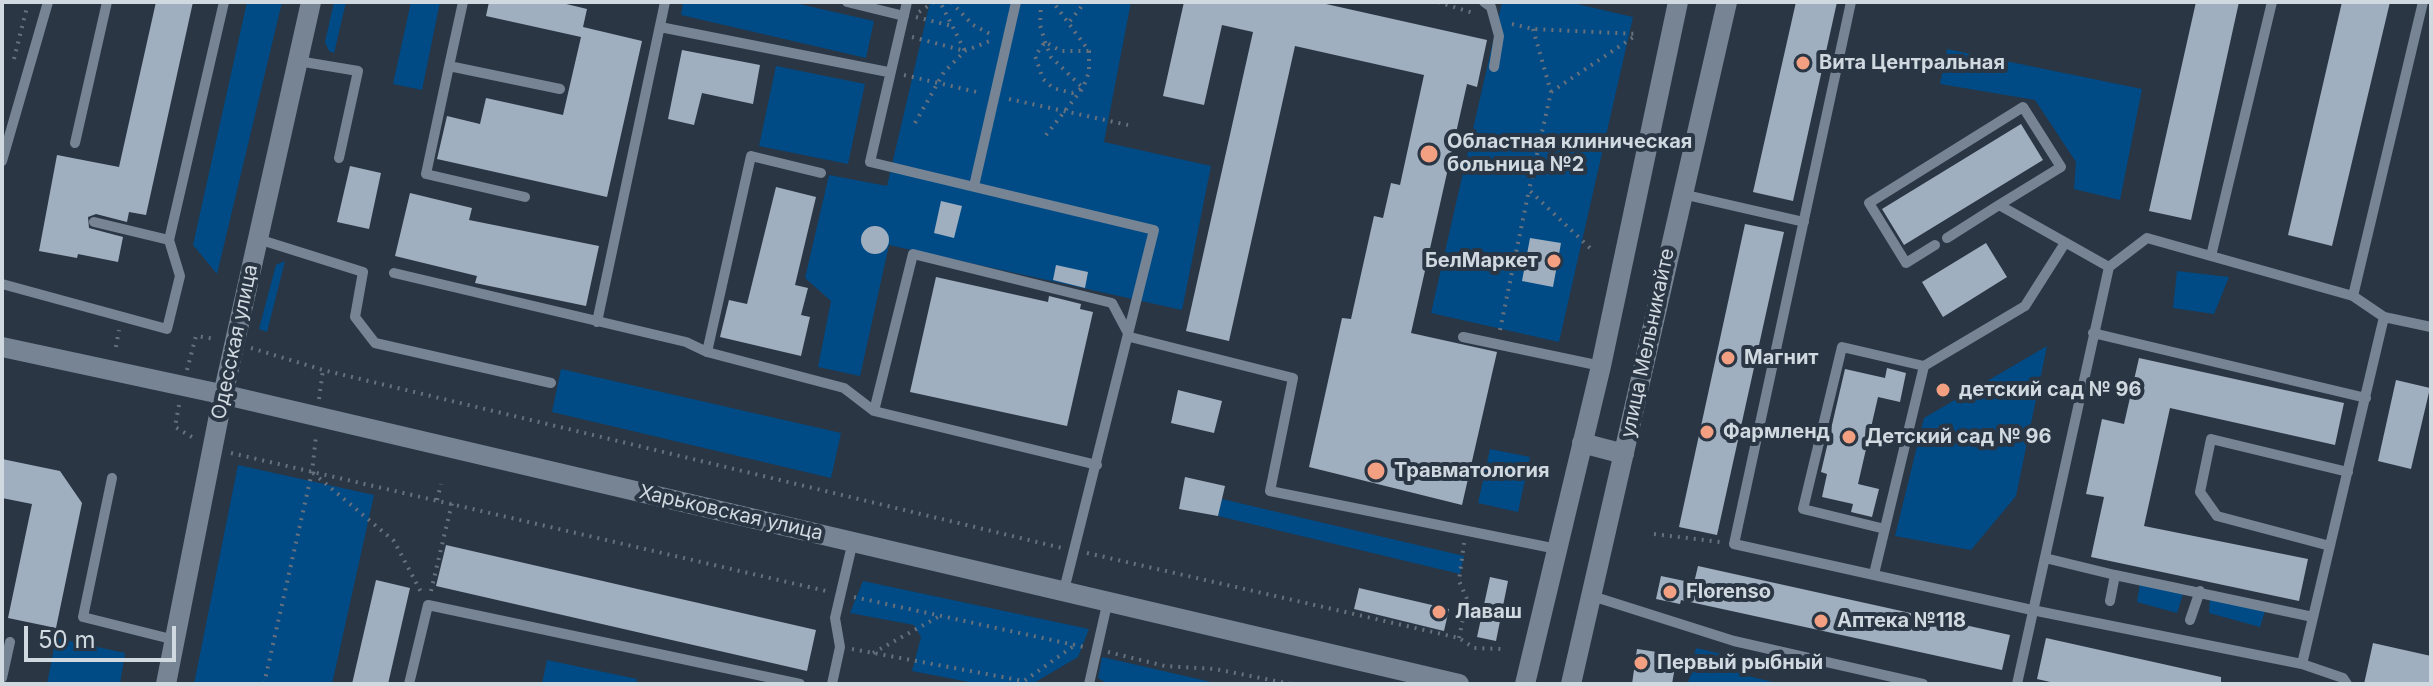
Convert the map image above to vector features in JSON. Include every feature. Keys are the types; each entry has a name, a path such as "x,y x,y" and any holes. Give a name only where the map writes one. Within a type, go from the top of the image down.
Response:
{"street":[{"name":"Одесская улица","path":"166,684 223,395 311,2"},
{"name":"улица Мельникайте","path":"1525,684 1601,366 1678,2"},
{"name":"улица Мельникайте","path":"1571,684 1680,194 1727,2"},
{"name":"Харьковская улица","path":"2,347 223,395 1459,684"},
{"path":"1582,443 1624,454"}],"lane":[{"path":"2,161 48,2"},
{"path":"75,143 107,2"},
{"path":"2,284 167,329 180,276 169,240 224,2"},
{"path":"463,2 426,174 525,197"},
{"path":"597,322 665,2"},
{"path":"847,2 908,16"},
{"path":"907,2 908,16 898,33 870,162 1154,230 1130,337 1064,590"},
{"path":"974,186 1016,2"},
{"path":"1484,2 1491,7 1499,36 1494,67"},
{"path":"1851,2 1734,544 2032,610 2302,664 2343,678 2347,684"},
{"path":"2211,256 2272,2"},
{"path":"2353,296 2423,2"},
{"path":"660,27 888,72"},
{"path":"298,61 358,71 339,158"},
{"path":"449,66 560,89"},
{"path":"1935,245 1906,263 1869,203 2023,107 2061,167 1947,238"},
{"path":"707,352 751,156 821,173"},
{"path":"1680,194 1804,222"},
{"path":"1999,205 2109,267"},
{"path":"94,222 169,240"},
{"path":"2017,684 2109,267 2147,238 2353,296 2384,317 2431,327"},
{"path":"258,239 363,272 355,317 375,343 551,383"},
{"path":"1885,529 1803,509 1842,347 1924,366 2025,306 2065,243"},
{"path":"874,411 913,254 1112,303 1130,337 1293,378 1270,491 1557,549"},
{"path":"394,273 686,342 707,352 844,388 874,411 1097,465"},
{"path":"2302,664 2384,317"},
{"path":"2093,333 2366,398"},
{"path":"1463,337 1601,366"},
{"path":"1874,574 1924,366"},
{"path":"2330,546 2217,516 2200,492 2211,439 2348,472"},
{"path":"112,478 83,617 175,640"},
{"path":"832,684 840,647 835,618 853,541"},
{"path":"2045,558 2313,617"},
{"path":"2110,601 2115,575"},
{"path":"2190,620 2200,591"},
{"path":"1592,596 1734,641 1923,684"},
{"path":"1089,684 1108,600"},
{"path":"409,684 428,605 771,681 800,684"},
{"path":"2,678 10,642"}],"path":[{"path":"908,16 934,2"},
{"path":"940,2 965,51"},
{"path":"915,123 923,115 936,82 965,51 998,38 973,25 951,2"},
{"path":"1041,2 1038,11 1051,57 1083,88"},
{"path":"1046,135 1083,88 1089,72 1089,51 1070,21 1053,2"},
{"path":"1070,21 1085,2"},
{"path":"908,16 952,26"},
{"path":"1497,344 1551,92 1533,29 1637,34 1551,92"},
{"path":"898,33 965,51"},
{"path":"1045,42 1061,51 1089,51"},
{"path":"1045,42 1035,56 1043,79 1053,88 1072,93 1083,88"},
{"path":"1529,190 1591,249"},
{"path":"1291,684 1215,669 1165,666 212,449 175,427 196,336 235,342 323,370 1075,551 1459,638 1474,648 1501,649"},
{"path":"264,684 312,472 323,370"},
{"path":"312,472 394,541 428,605"},
{"path":"437,500 441,484"},
{"path":"428,605 452,503"},
{"path":"1459,638 1467,599 1459,581 1465,531"},
{"path":"1654,534 1734,544"},
{"path":"873,653 940,615"},
{"path":"840,647 1024,681 1075,645"}],"shaded area":[{"path":"247,2 282,2 217,274 193,245"},
{"path":"334,2 346,2 334,53 329,51 325,42"},
{"path":"411,2 440,2 422,90 393,84"},
{"path":"683,2 790,2 874,21 866,58 681,15"},
{"path":"930,2 1131,2 1104,142 1211,166 1182,310 889,245 860,376 818,367 831,301 805,278 829,175 887,186"},
{"path":"1502,2 1568,2 1633,17 1559,342 1431,313"},
{"path":"1947,49 2142,89 2120,200 2074,189 2076,162 2035,100 1940,84"},
{"path":"776,66 865,84 848,164 759,146"},
{"path":"285,261 267,332 259,329 276,265"},
{"path":"2177,271 2229,277 2214,314 2173,308"},
{"path":"2047,346 2016,496 1971,550 1895,536 1924,418"},
{"path":"561,369 841,433 831,478 552,412"},
{"path":"1490,449 1530,457 1518,512 1478,503"},
{"path":"238,465 374,495 332,684 194,684"},
{"path":"1222,499 1464,556 1460,574 1218,516"},
{"path":"863,581 1089,629 1078,657 1032,684 979,684 912,671 921,637 914,625 850,613"},
{"path":"2140,583 2183,594 2177,613 2137,602"},
{"path":"2210,597 2265,611 2260,627 2209,613"},
{"path":"56,638 125,653 120,684 47,684"},
{"path":"1696,648 1739,658 1748,676 1781,684 1688,684"},
{"path":"1102,657 1220,684 1108,684 1098,678"},
{"path":"547,660 637,679 636,684 542,684"}],"building":[{"path":"156,2 193,2 146,215 129,212 127,222 96,214 88,217 89,228 123,237 118,262 78,254 77,258 39,251 57,155 119,167"},
{"path":"489,2 558,2 587,9 583,27 642,41 607,197 437,159 447,116 480,124 486,98 563,115 581,37 486,16"},
{"path":"1184,2 1317,2 1487,40 1477,87 1467,84 1411,333 1497,352 1462,505 1309,467 1342,318 1351,319 1374,216 1383,218 1391,183 1400,185 1424,75 1295,46 1229,341 1186,331 1253,32 1222,25 1204,105 1163,96"},
{"path":"1796,2 1837,2 1793,201 1753,192"},
{"path":"2196,2 2239,2 2191,220 2149,211"},
{"path":"2342,2 2390,2 2332,246 2288,235"},
{"path":"682,50 760,65 753,104 702,93 694,125 668,119"},
{"path":"2021,124 2043,160 1904,245 1882,209"},
{"path":"350,166 381,173 369,229 337,222"},
{"path":"776,187 816,197 795,285 808,288 801,315 810,317 801,356 720,337 729,300 747,304"},
{"path":"410,193 472,208 469,220 599,246 586,306 475,283 477,276 395,256"},
{"path":"941,201 962,206 954,238 934,233"},
{"path":"1745,224 1784,232 1717,535 1679,527"},
{"path":"875,226 885,230 889,240 885,250 875,254 865,250 861,240 865,230"},
{"path":"1530,238 1561,243 1553,287 1522,281"},
{"path":"1986,243 2007,277 1943,317 1922,282"},
{"path":"1056,265 1088,272 1085,288 1053,280"},
{"path":"936,277 1048,302 1049,296 1081,304 1080,309 1093,312 1067,426 910,392"},
{"path":"2139,358 2344,403 2335,445 2170,408 2144,526 2308,559 2299,601 2091,557 2104,497 2086,494 2102,419 2124,424"},
{"name":"Детский сад № 96","path":"1887,368 1906,373 1900,402 1878,397 1858,484 1879,489 1872,517 1851,512 1853,504 1822,497 1827,474 1821,472 1845,369 1885,378"},
{"path":"2396,380 2430,388 2411,469 2378,461"},
{"path":"1178,390 1222,401 1214,433 1171,423"},
{"path":"2,459 60,471 82,503 56,628 8,618 32,504 2,498"},
{"path":"1185,477 1225,486 1218,516 1179,509"},
{"path":"446,545 816,630 807,671 436,586"},
{"path":"1698,566 2010,635 2002,670 1681,600 1680,604 1656,599 1661,576 1694,583"},
{"path":"1490,577 1508,581 1496,641 1477,637"},
{"path":"376,580 410,588 388,684 352,684"},
{"path":"1359,588 1449,609 1444,631 1354,609"},
{"path":"2046,638 2221,677 2221,684 2059,684 2037,679"},
{"path":"2373,643 2431,656 2431,684 2364,684"},
{"path":"1637,649 1677,655 1672,684 1632,684"}],"place":[{"name":"Вита Центральная","path":"1803,63"},
{"name":"Областная клиническая больница №2","path":"1429,154"},
{"name":"БелМаркет","path":"1554,261"},
{"name":"Магнит","path":"1728,358"},
{"name":"детский сад № 96","path":"1943,390"},
{"name":"Фармленд","path":"1707,432"},
{"name":"Детский сад № 96","path":"1849,437"},
{"name":"Травматология","path":"1376,471"},
{"name":"Florenso","path":"1670,592"},
{"name":"Лаваш","path":"1439,612"},
{"name":"Аптека №118","path":"1821,621"},
{"name":"Первый рыбный","path":"1641,663"}]}
